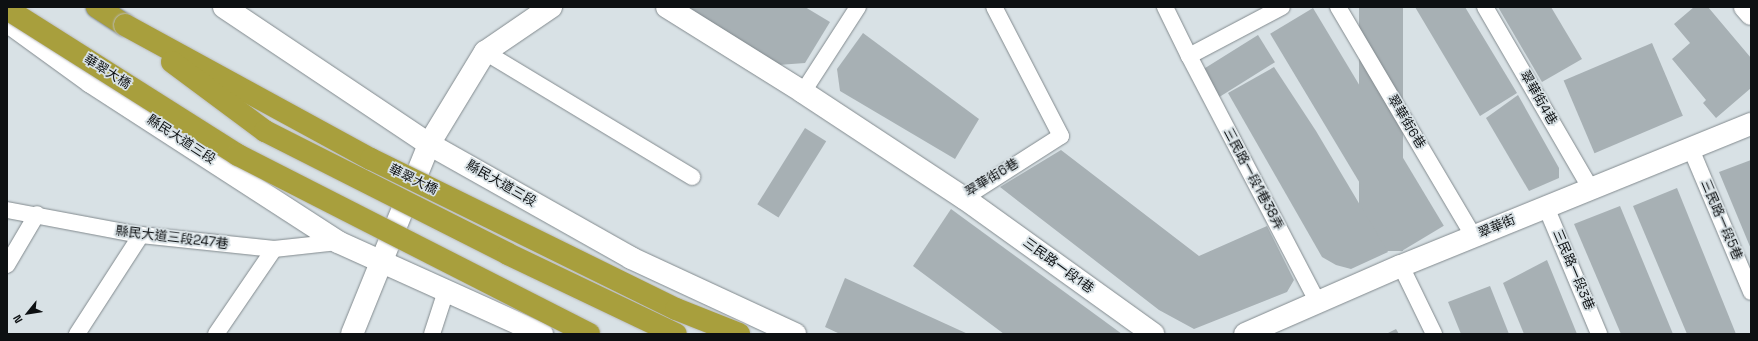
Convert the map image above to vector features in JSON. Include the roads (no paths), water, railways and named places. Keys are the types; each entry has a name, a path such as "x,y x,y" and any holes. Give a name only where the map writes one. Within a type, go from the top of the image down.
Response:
{"highway":[{"name":"華翠大橋","path":"97,7 125,25 378,162 676,309 739,334"},
{"name":"華翠大橋","path":"7,9 238,155 589,334"},
{"path":"125,25 195,80 265,131 508,254 676,334"}],"street":[{"name":"縣民大道三段","path":"224,7 429,144 631,258 795,334"},
{"path":"352,334 429,144 485,52 551,7"},
{"name":"翠華街6巷","path":"667,7 803,92 964,198"},
{"path":"1745,7 1751,14"},
{"name":"縣民大道三段","path":"7,21 91,82 338,242 542,334"},
{"name":"翠華街","path":"1245,334 1317,301 1400,266 1751,124"},
{"name":"三民路一段1巷","path":"964,198 1153,334"},
{"path":"382,261 422,256 580,334"}],"lane":[{"path":"803,92 858,7"},
{"name":"翠華街6巷","path":"964,198 1061,136 994,7"},
{"path":"1165,7 1189,56 1282,7"},
{"name":"翠華街6巷","path":"1338,7 1474,237"},
{"name":"翠華街4巷","path":"1485,7 1592,189"},
{"path":"485,52 692,177"},
{"name":"三民路一段1巷38弄","path":"1189,56 1317,301"},
{"name":"三民路一段5巷","path":"1691,149 1751,292"},
{"name":"三民路一段3巷","path":"1546,207 1599,334"},
{"name":"縣民大道三段247巷","path":"7,210 37,214 141,235 274,249 338,242"},
{"path":"7,265 37,214"},
{"path":"77,334 141,235"},
{"path":"216,334 274,249"},
{"path":"1400,266 1434,334"},
{"path":"432,334 446,291"}]}
